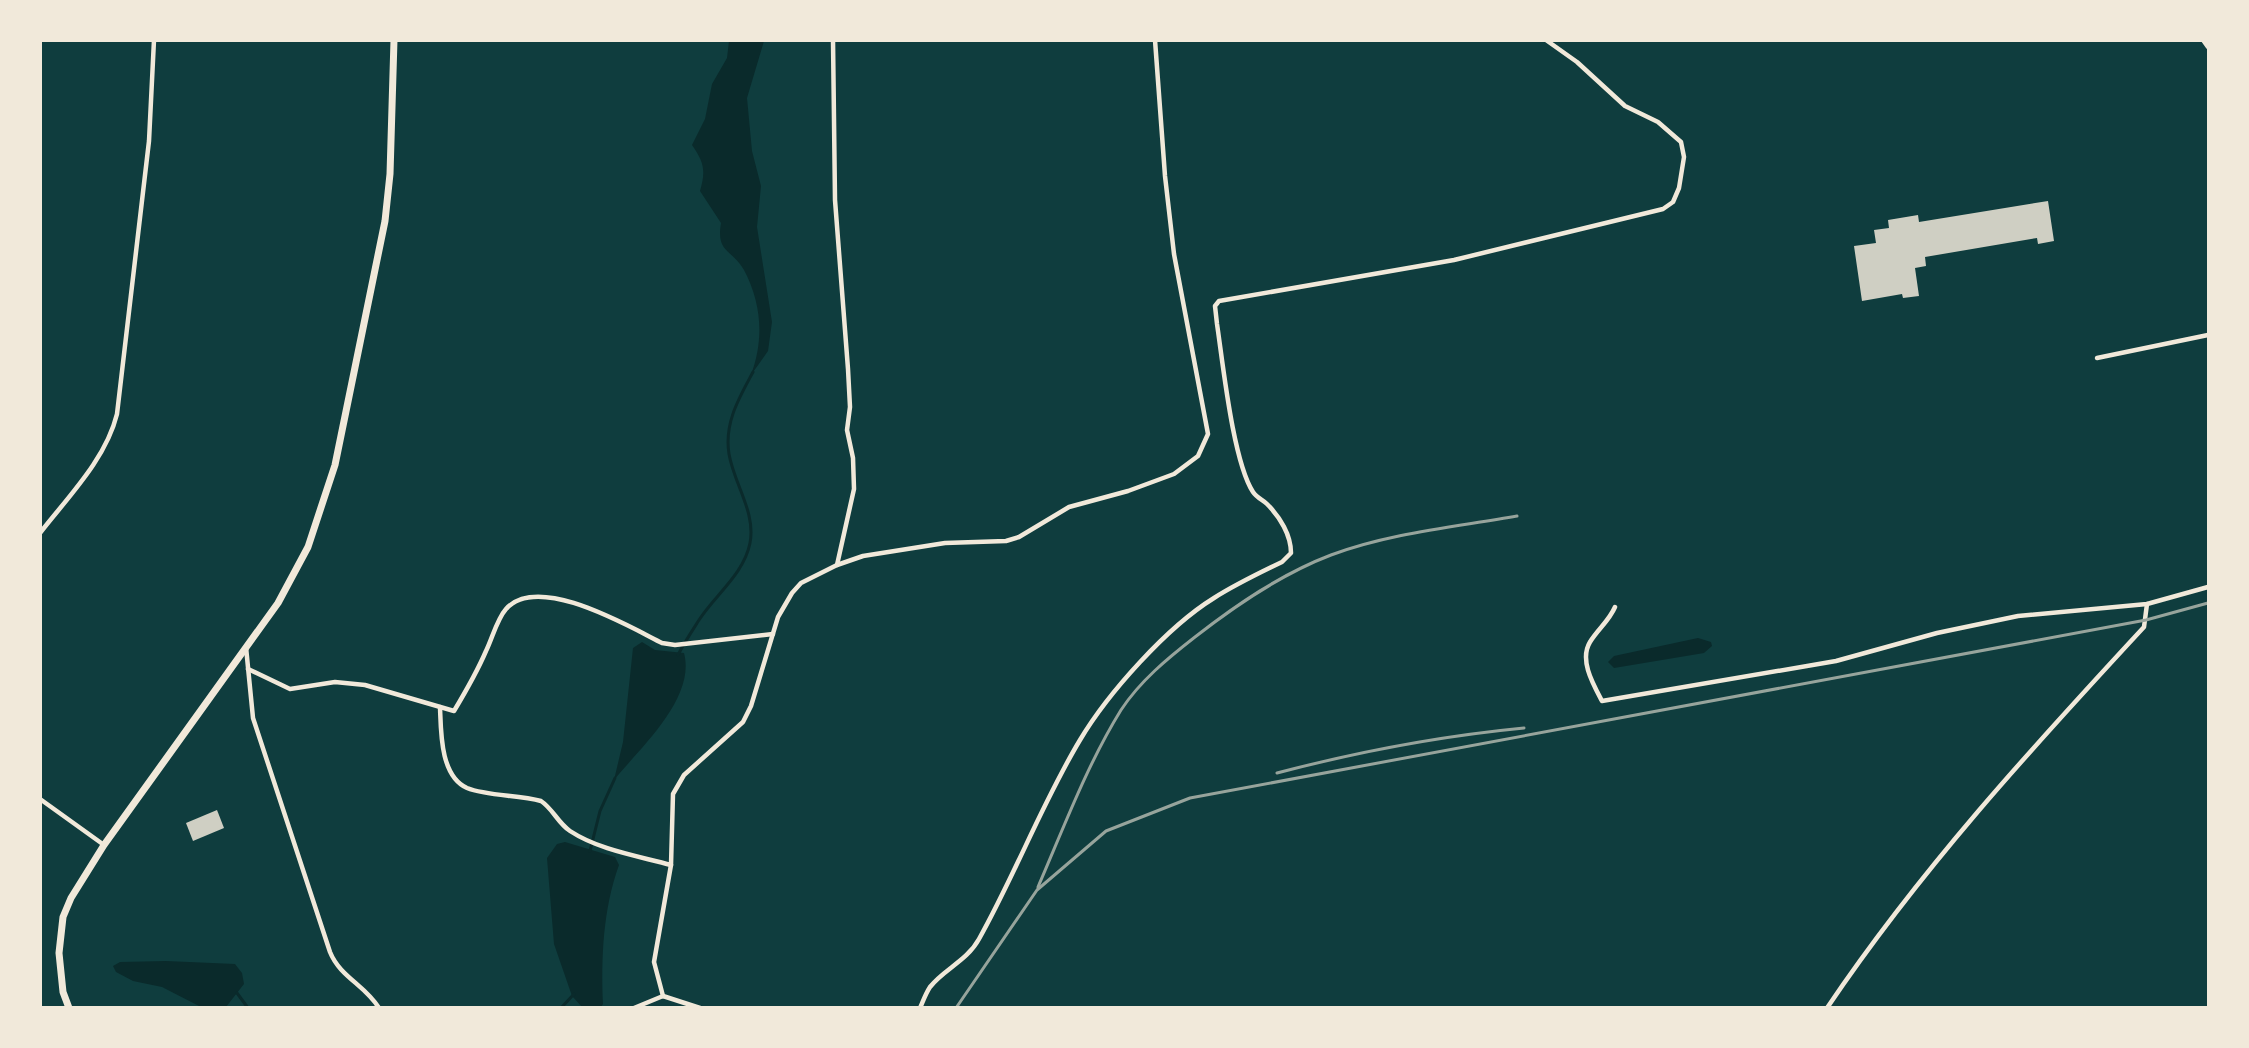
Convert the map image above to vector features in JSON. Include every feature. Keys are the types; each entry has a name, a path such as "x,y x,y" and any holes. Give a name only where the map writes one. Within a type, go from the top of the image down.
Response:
{"main road":[{"path":"69,1008 60,972 60,932 71,898 104,845 278,603 308,547 336,465 384,221 390,174 394,40"}],"street":[{"path":"40,533 103,449 112,433 117,414 147,164 154,40"},
{"path":"833,40 835,200 850,407 847,430 853,458 854,489 837,566"},
{"path":"663,996 654,962 671,865 674,794 684,775 743,722 752,706 778,617 792,593 808,579 863,556 945,543 1013,539 1069,507 1128,491 1174,474 1198,456 1208,434 1174,254 1165,176 1155,40"},
{"path":"920,1008 930,987 960,963 976,944 1015,873 1080,740 1102,708 1141,662 1188,617 1212,599 1282,562 1291,553 1291,543 1283,525 1266,502 1255,495 1241,458 1217,324 1215,306 1219,301 1514,248 1663,209 1673,202 1679,188 1684,157 1680,142 1658,122 1624,106 1577,62 1546,40"},
{"path":"2203,40 2208,47"},
{"path":"2097,358 2208,335"},
{"path":"1615,607 1611,618 1589,642 1586,660 1602,701 1836,662 1937,633 2018,616 2148,604 2208,587"},
{"path":"249,669 290,689 335,682 365,685 454,711 474,678 505,610 526,597 545,597 586,606 662,643 675,645 773,634"},
{"path":"1827,1008 1870,944 1920,878 2021,759 2144,627 2148,604"},
{"path":"246,646 253,718 330,952 341,972 372,996 379,1008"},
{"path":"440,707 441,742 446,759 453,774 466,787 541,801 567,829 584,839 671,865"},
{"path":"40,798 104,845"},
{"path":"634,1008 663,996 700,1008"}],"water":[{"path":"729,41 764,41 747,98 752,151 761,186 757,227 772,322 768,351 751,375 759,335 755,296 744,270 723,245 720,233 721,223 700,191 703,167 692,145 705,119 712,84 727,58"},
{"path":"1698,638 1711,642 1712,646 1704,653 1614,668 1608,662 1614,656"},
{"path":"642,642 655,650 684,653 686,670 682,687 664,721 614,780 623,742 633,648"},
{"path":"565,842 615,857 619,865 606,916 602,969 603,1004 601,1007 582,1007 572,996 554,944 547,858 557,844"},
{"path":"120,962 235,964 242,973 244,984 226,1007 201,1007 162,987 133,981 116,972 113,966"}],"building":[{"path":"2048,201 2054,241 2038,244 2037,238 1925,257 1926,266 1915,268 1919,296 1903,298 1902,294 1862,301 1854,246 1876,243 1874,230 1889,228 1888,220 1918,215 1919,222"},
{"path":"217,810 224,828 193,841 186,823"}],"waterway":[{"path":"678,655 699,620 742,565 750,543 750,520 732,465 728,443 734,411 753,372"},
{"path":"590,851 600,811 615,778"},
{"path":"237,993 248,1008"},
{"path":"561,1008 574,994"}],"railway":[{"path":"1038,887 1087,774 1121,710 1146,680 1195,637 1260,591 1294,571 1331,555 1399,536 1517,516"},
{"path":"956,1008 1037,890 1106,831 1190,798 2146,620 2208,603"},
{"path":"1277,773 1399,746 1462,735 1524,728"}]}
